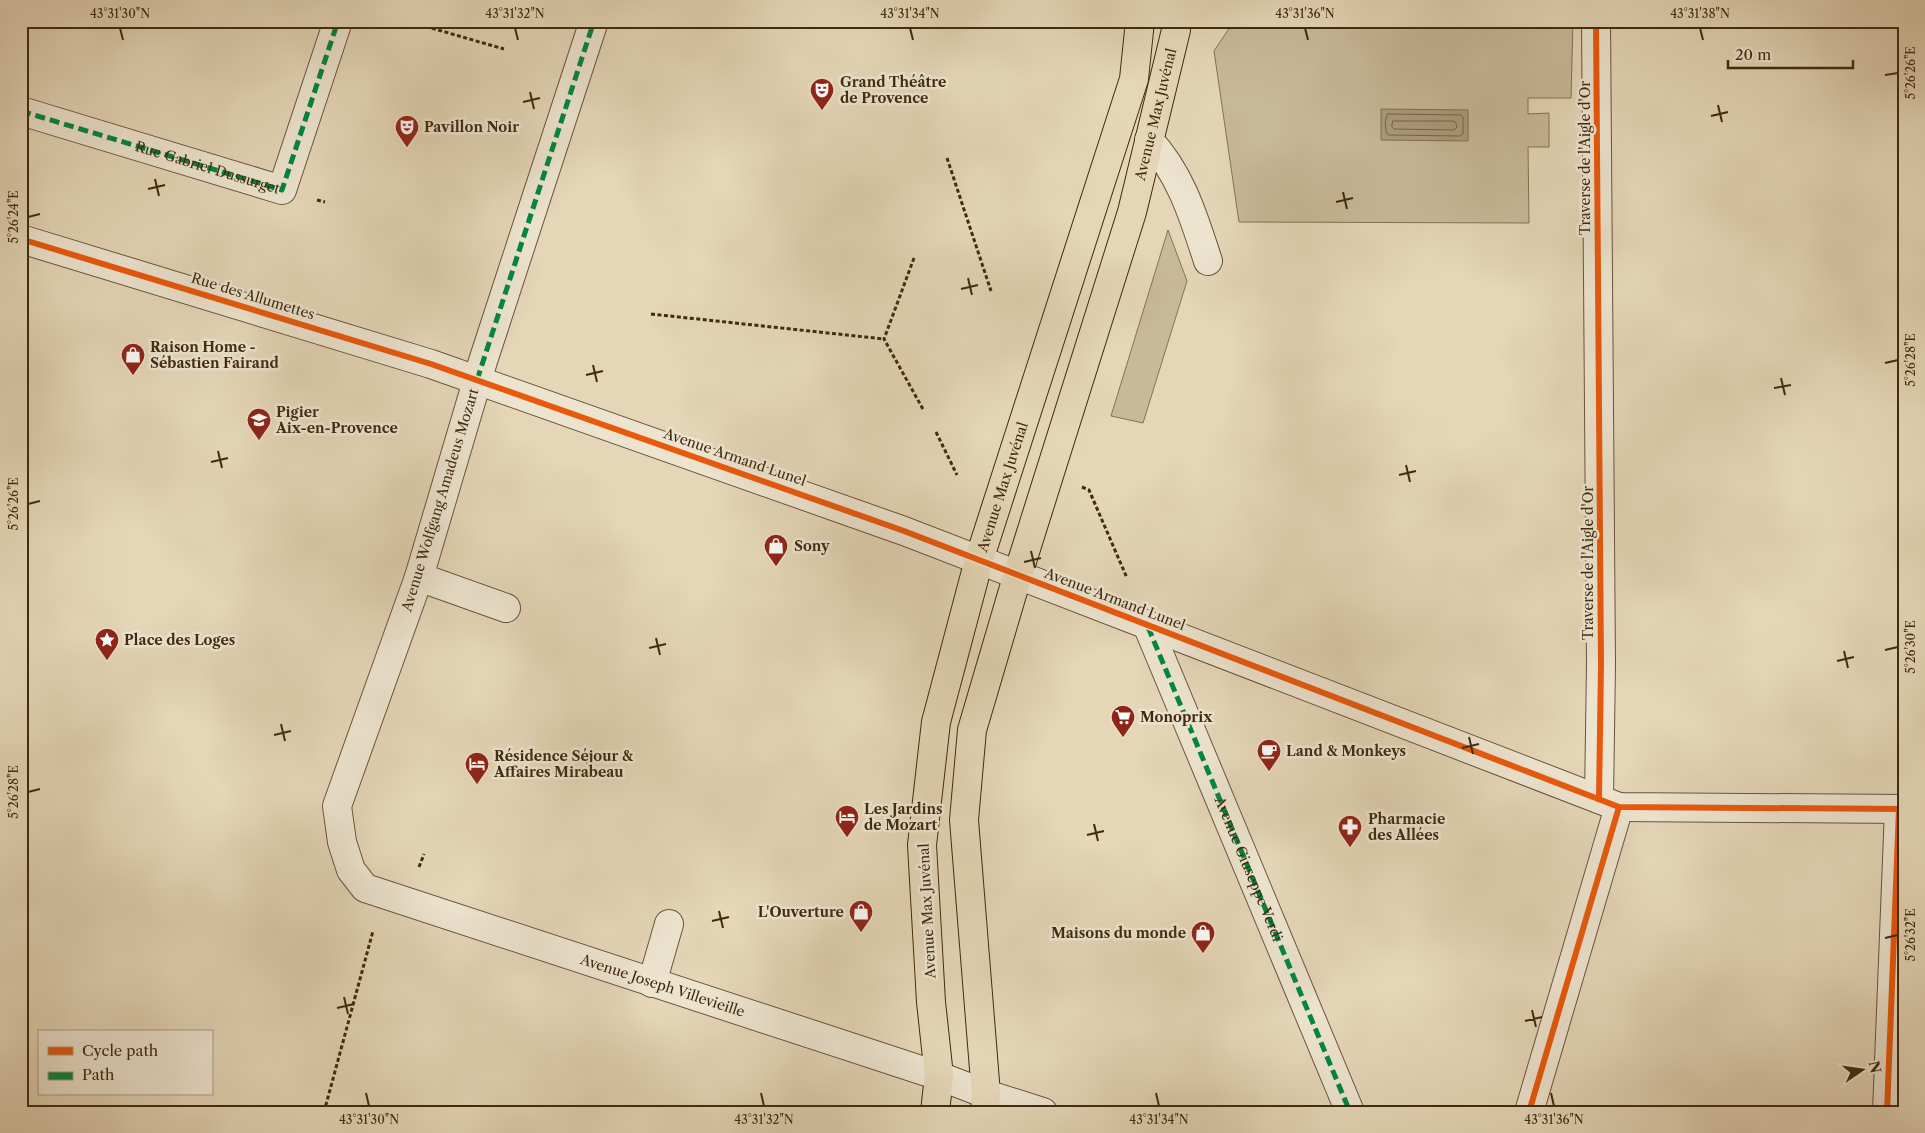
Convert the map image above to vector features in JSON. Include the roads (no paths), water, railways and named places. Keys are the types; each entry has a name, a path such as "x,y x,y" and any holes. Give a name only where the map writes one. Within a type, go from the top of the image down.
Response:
{"main road":[{"name":"Avenue Max Juvénal","path":"935,1112 939,1076 932,1002 922,845 936,722 979,560 1134,79 1140,21"},
{"name":"Avenue Max Juvénal","path":"985,1103 964,820 972,730 1018,574 1132,212 1177,24"}],"street":[{"name":"Rue Gabriel Dussurget","path":"21,111 282,190 338,21"},
{"name":"Avenue Wolfgang Amadeus Mozart","path":"337,806 419,577 477,380 594,21"},
{"name":"Traverse de l'Aigle d'Or","path":"1529,1112 1609,803 1601,654 1596,21"},
{"path":"1149,140 1163,155 1175,174 1190,206 1208,261"},
{"name":"Rue des Allumettes","path":"21,239 431,364 477,380"},
{"name":"Avenue Armand Lunel","path":"477,380 895,527 1609,803"},
{"path":"419,577 506,608"},
{"name":"Avenue Giuseppe Verdi","path":"1148,626 1350,1112"},
{"path":"1609,803 1901,809 1887,1112"},
{"name":"Avenue Joseph Villevieille","path":"337,806 342,842 351,870 365,888 939,1076 985,1103 1043,1112"},
{"path":"652,983 669,924"}],"water":[{"path":"1381,109 1468,110 1468,141 1381,140"}],"place":[{"name":"Grand Théâtre de Provence","path":"822,111"},
{"name":"Pavillon Noir","path":"407,148"},
{"name":"Raison Home - Sébastien Fairand","path":"133,376"},
{"name":"Pigier Aix-en-Provence","path":"259,441"},
{"name":"Sony","path":"776,567"},
{"name":"Place des Loges","path":"107,661"},
{"name":"Monoprix","path":"1123,738"},
{"name":"Land & Monkeys","path":"1269,772"},
{"name":"Résidence Séjour & Affaires Mirabeau","path":"477,785"},
{"name":"Les Jardins de Mozart","path":"847,838"},
{"name":"Pharmacie des Allées","path":"1350,848"},
{"name":"L'Ouverture","path":"861,933"},
{"name":"Maisons du monde","path":"1203,954"}]}
